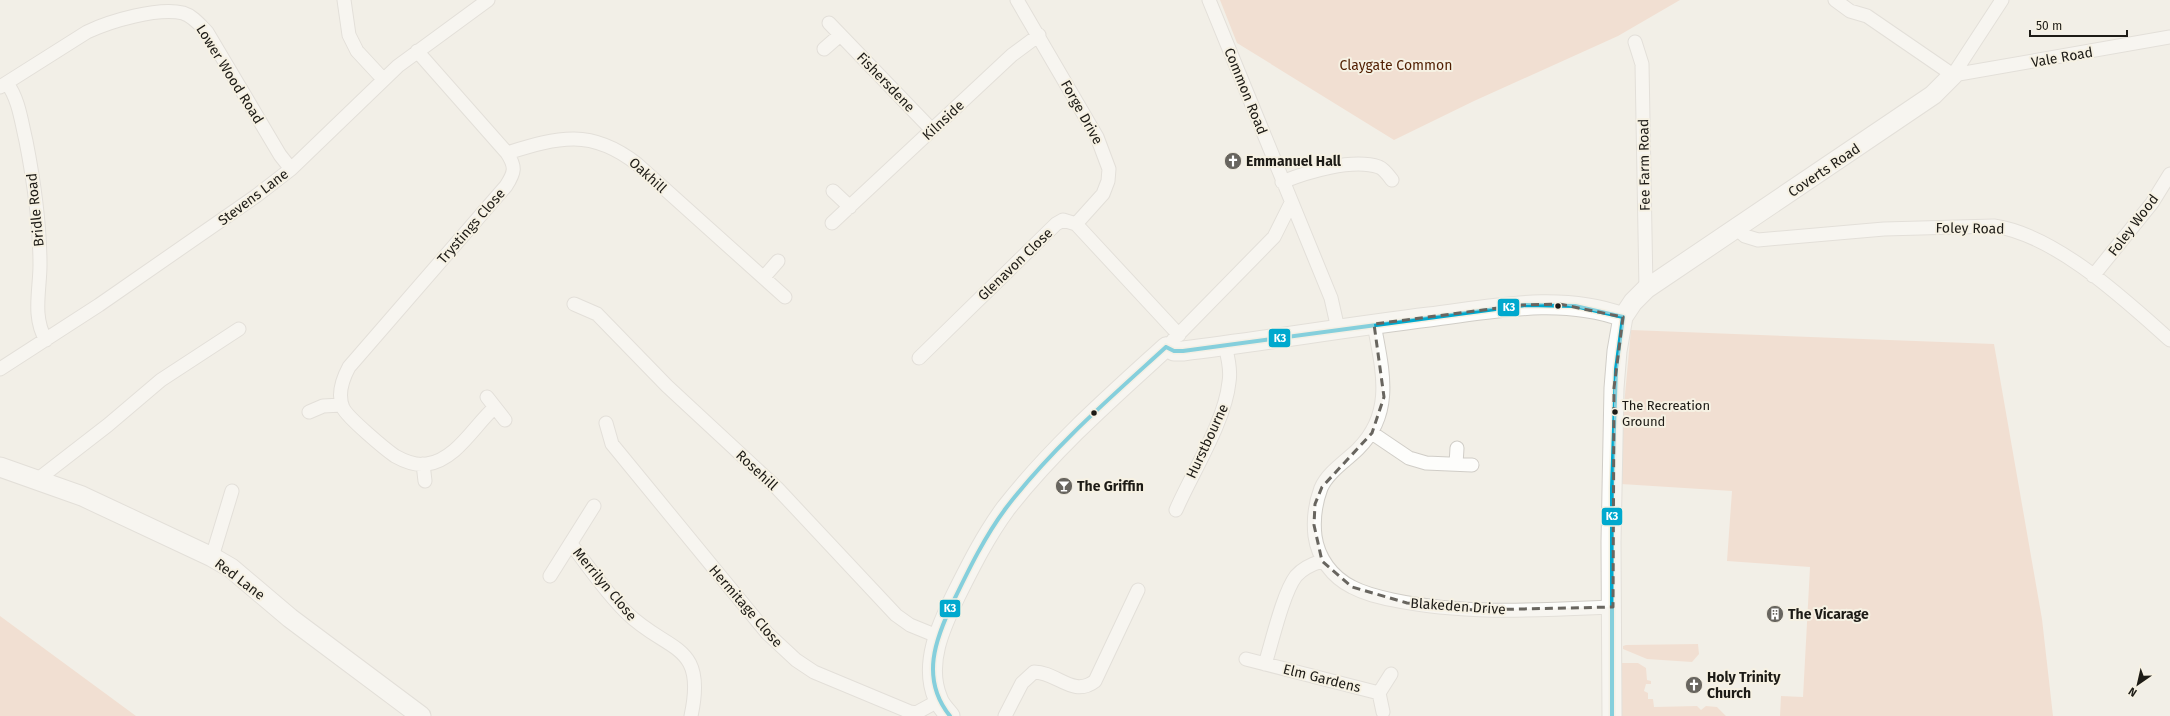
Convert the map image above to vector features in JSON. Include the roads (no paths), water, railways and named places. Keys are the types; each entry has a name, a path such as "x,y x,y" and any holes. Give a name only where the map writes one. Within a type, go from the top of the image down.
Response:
{"street":[{"path":"344,0 349,35 357,52 384,79"},
{"name":"Stevens Lane","path":"0,369 46,340 234,213 291,169 384,79 417,51 488,0"},
{"name":"Forge Drive","path":"1017,0 1039,35 1097,137 1109,169 1108,181 1103,194 1076,224"},
{"name":"Common Road","path":"1209,0 1282,182 1331,298 1338,329"},
{"path":"1835,0 1850,11 1867,16 1953,75"},
{"name":"Coverts Road","path":"1623,316 1633,302 1646,289 1737,229 1933,95 1953,75 2002,0"},
{"name":"Lower Wood Road","path":"4,85 87,32 102,25 122,19 167,11 184,14 196,21 207,32 280,155 291,169"},
{"name":"Fishersdene","path":"829,23 932,130"},
{"path":"824,49 840,35"},
{"name":"Kilnside","path":"832,223 1012,55 1039,35"},
{"name":"Vale Road","path":"1953,75 2170,37"},
{"name":"Fee Farm Road","path":"1635,42 1642,64 1646,289"},
{"name":"Trystings Close","path":"342,405 340,394 342,381 349,367 506,186 514,174 514,163 507,153 417,51"},
{"name":"Bridle Road","path":"4,85 18,104 37,203 40,266 37,316 39,326 46,340"},
{"name":"Oakhill","path":"507,153 536,144 561,140 586,139 600,142 614,148 637,164 785,296"},
{"path":"1282,182 1312,171 1358,165 1380,168 1392,180"},
{"name":"Foley Wood","path":"2093,276 2152,203 2170,174"},
{"path":"834,191 850,207"},
{"path":"950,716 938,701 933,679 937,636 970,566 1006,509 1059,447 1172,341 1274,237 1291,203"},
{"name":"Glenavon Close","path":"919,358 1056,224 1063,220 1076,224"},
{"path":"1076,224 1172,341 1174,351 1225,346 1374,324 1522,305 1558,304 1589,306 1623,316 1617,351 1614,388 1611,542 1613,607 1612,716"},
{"name":"Foley Road","path":"1737,229 1745,236 1758,240 1884,228 1994,226 2017,230 2041,240 2117,293 2170,340"},
{"path":"764,277 778,261"},
{"name":"Rosehill","path":"574,304 596,314 667,386 776,488 896,615 910,625 937,636"},
{"name":"Blakeden Drive","path":"1374,324 1383,376 1384,397 1379,417 1372,433 1331,474 1322,487 1316,504 1314,525 1316,543 1322,561 1338,578 1352,587 1370,594 1407,603 1474,610 1613,607"},
{"path":"38,480 108,425 161,380 239,330"},
{"name":"Hurstbourne","path":"1176,510 1215,428 1226,399 1230,381 1225,346"},
{"path":"309,412 323,406 342,405 353,421 394,455 414,464 428,464 446,456 460,445 490,403 505,420"},
{"name":"Hermitage Close","path":"606,423 612,444 767,634 796,660 814,672 910,712 916,713 938,701"},
{"path":"1372,433 1409,458 1426,464 1472,465"},
{"path":"1456,464 1457,448"},
{"path":"423,464 425,481"},
{"name":"Red Lane","path":"0,467 38,480 108,508 212,557 231,568 290,618 421,716"},
{"path":"212,557 232,491"},
{"name":"Merrilyn Close","path":"550,576 594,506"},
{"name":"Merrilyn Close","path":"571,544 634,620 683,652 692,668 695,679 696,696 692,716"},
{"name":"Elm Gardens","path":"1265,664 1289,590 1296,576 1307,566 1322,561"},
{"path":"1005,716 1022,683 1034,672 1052,676 1079,688 1087,687 1095,681 1138,590"},
{"name":"Elm Gardens","path":"1246,659 1379,693"},
{"name":"Elm Gardens","path":"1383,712 1379,693 1391,674"}],"place":[{"name":"Emmanuel Hall","path":"1233,161"},
{"name":"The Recreation Ground","path":"1615,412"},
{"name":"The Griffin","path":"1064,486"},
{"name":"The Vicarage","path":"1775,614"},
{"name":"Holy Trinity Church","path":"1694,685"}],"park label":[{"name":"Claygate Common","path":"1396,65"}]}
